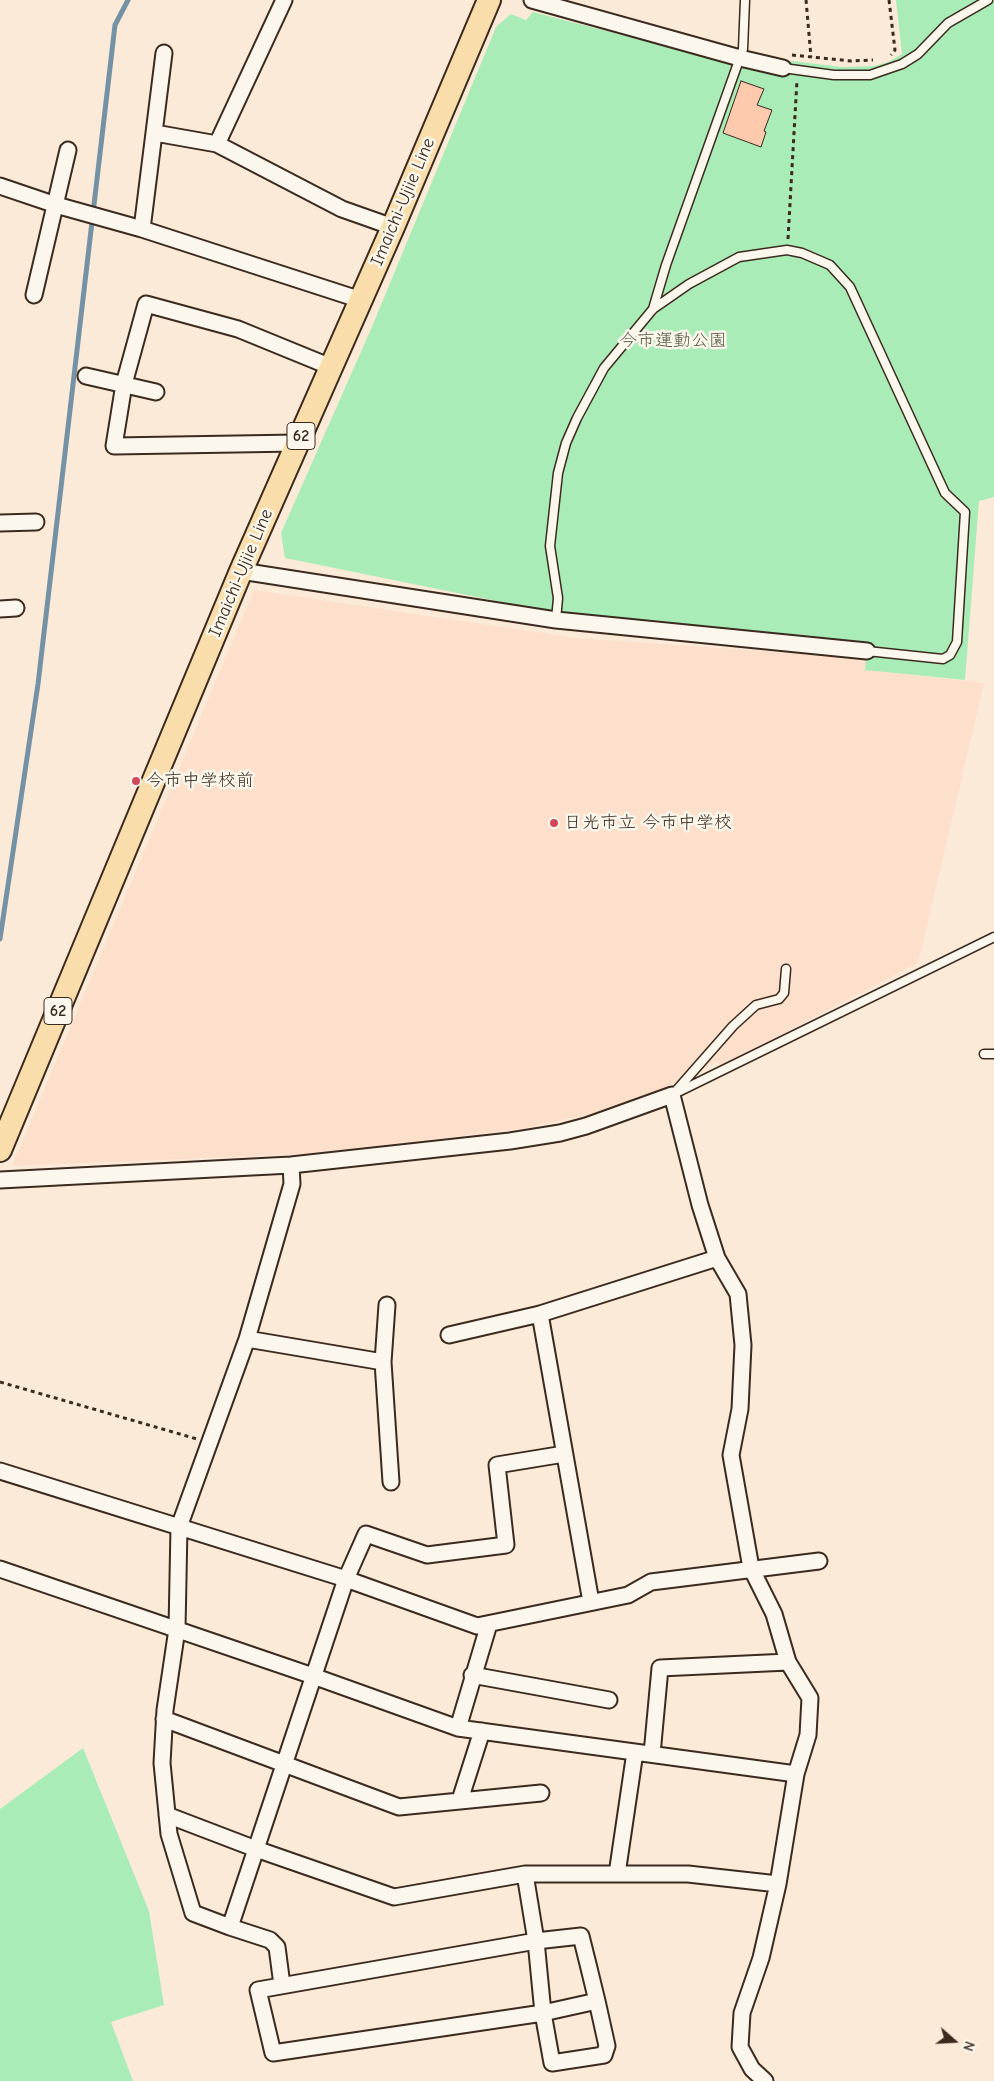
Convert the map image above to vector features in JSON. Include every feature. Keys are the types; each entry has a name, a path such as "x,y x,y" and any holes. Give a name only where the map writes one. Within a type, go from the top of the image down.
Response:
{"main road":[{"name":"Imaichi-Ujiie Line","path":"0,1150 241,572 393,227 489,0"}],"street":[{"path":"218,144 284,0"},
{"path":"532,0 740,58 787,61"},
{"path":"142,229 164,53"},
{"path":"155,133 218,144 342,209 393,227"},
{"path":"34,295 68,150"},
{"path":"0,186 142,229 361,300"},
{"path":"298,443 114,446 124,384 146,304 238,329 331,367"},
{"path":"86,376 156,392"},
{"path":"0,523 36,522"},
{"path":"241,572 556,620 867,651"},
{"path":"0,608 16,608"},
{"path":"0,1180 290,1165 510,1141 560,1133 586,1126 672,1095 700,1205 717,1258 738,1294 743,1344 740,1409 731,1455 751,1568 774,1614 788,1662 810,1698 808,1735 796,1774 778,1884 761,1958 742,2013 740,2047 752,2069 765,2081"},
{"path":"282,1985 277,1947 270,1940 193,1913 169,1834 162,1763 164,1719 177,1629 179,1527 246,1339 292,1184 290,1165"},
{"path":"448,1335 540,1314 717,1258"},
{"path":"387,1305 383,1362 391,1482"},
{"path":"540,1314 590,1602"},
{"path":"246,1339 383,1362"},
{"path":"230,1927 346,1579 366,1534 427,1554 506,1545 497,1465 564,1454"},
{"path":"0,1471 346,1579 477,1626 628,1595 651,1582 819,1561"},
{"path":"0,1569 313,1676 458,1728 796,1774"},
{"path":"458,1728 472,1675 489,1624"},
{"path":"652,1754 660,1668 788,1662"},
{"path":"472,1675 609,1700"},
{"path":"164,1719 399,1807 541,1793"},
{"path":"460,1800 482,1731"},
{"path":"617,1874 635,1752"},
{"path":"167,1815 256,1849 394,1897 525,1874 688,1874 778,1884"},
{"path":"525,1874 536,1941 543,2013 552,2063 604,2055 607,2046 597,2001 581,1936 536,1941 258,1990 273,2053 543,2013 597,2001"}],"lane":[{"path":"654,309 666,265 743,50 746,0"},
{"path":"787,61 834,74 870,74 902,64 918,54 948,24 988,0"},
{"path":"556,620 558,598 550,546 558,473 566,443 604,368 654,309 689,284 739,257 787,250 802,253 830,265 850,287 945,493 965,512 957,642 950,656 943,659 867,651"},
{"path":"672,1095 994,937"},
{"path":"672,1095 733,1026 756,1005 779,999 784,993 786,969"},
{"path":"984,1054 994,1054"}],"path":[{"path":"806,0 811,57"},
{"path":"886,57 893,54 895,50 889,0"},
{"path":"787,61 811,57 852,62 879,60"},
{"path":"787,250 797,77"},
{"path":"0,1382 209,1442"}],"shaded area":[{"name":"日光市立 今市中学校","path":"254,590 576,638 866,658 866,670 984,683 918,963 721,1066 716,1061 659,1091 587,1115 520,1129 305,1154 12,1166"}],"green space":[{"name":"今市運動公園","path":"896,0 994,0 994,497 979,501 965,680 865,670 868,643 626,621 531,608 285,558 281,533 371,329 496,27 511,14 526,20 533,12 737,65 783,68 784,60 842,67 874,66 888,62 902,54"},
{"path":"83,1748 149,1911 164,2005 111,2022 133,2081 0,2081 0,1809"}],"building":[{"path":"741,81 764,89 757,105 772,110 764,131 766,132 761,147 723,133"}],"waterway":[{"path":"0,939 38,684 115,25 128,0"}],"place":[{"name":"今市中学校前","path":"136,781"},
{"name":"日光市立 今市中学校","path":"554,823"}]}
